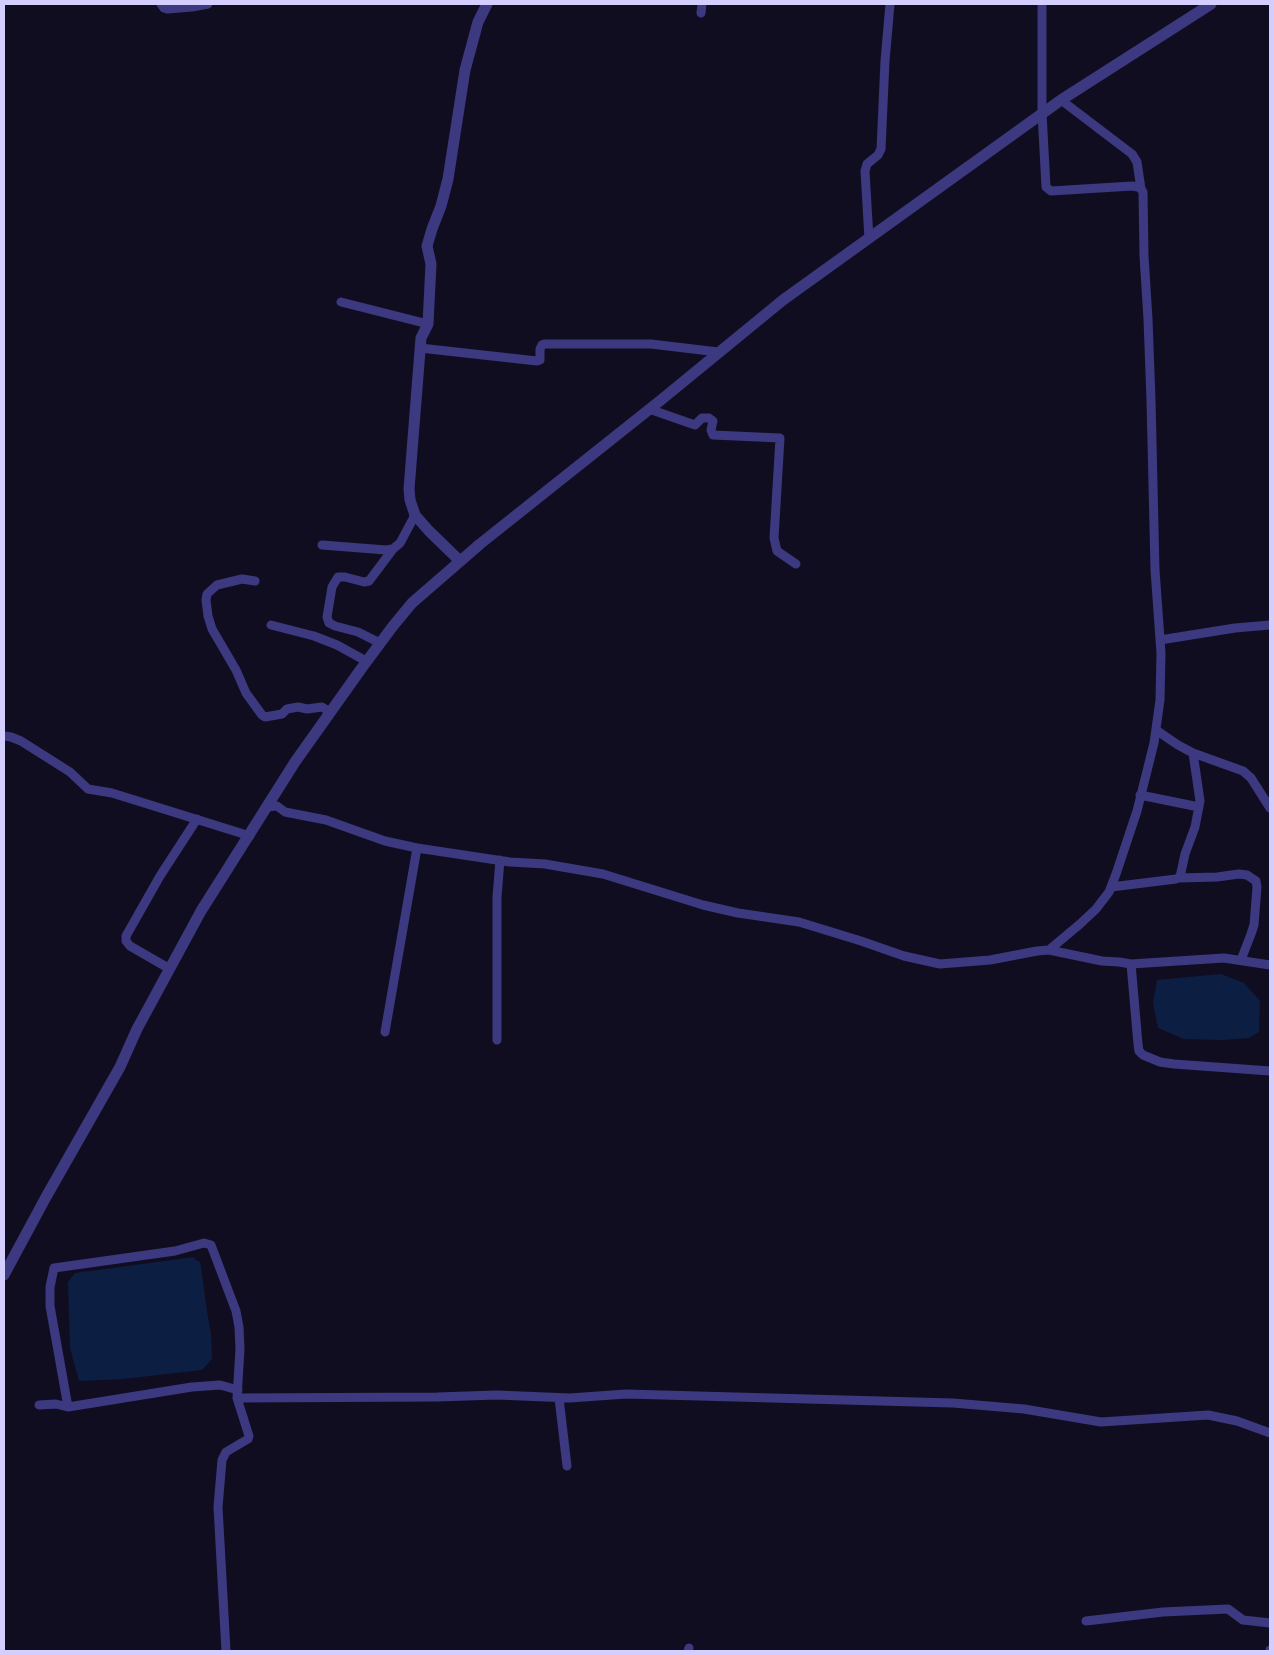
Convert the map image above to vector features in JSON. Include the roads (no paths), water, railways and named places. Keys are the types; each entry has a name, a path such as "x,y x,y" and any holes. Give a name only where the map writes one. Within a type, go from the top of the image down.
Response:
{"street":[{"path":"161,4 167,9 208,4"},
{"path":"460,561 415,515 409,489 421,338 428,324 431,264 427,246 442,206 448,179 464,70 478,22 487,4"},
{"path":"869,239 865,171 868,164 881,149 884,62 890,4"},
{"path":"1042,4 1042,113 1048,190 1068,191 1132,186 1141,189"},
{"path":"4,1275 120,1067 138,1029 201,911 250,836 266,807 330,712 366,661 412,603 460,561 783,300 1042,113 1211,4"},
{"path":"1049,950 1096,909 1111,886 1137,811 1156,730 1160,700 1160,640 1155,570 1151,400 1141,189 1137,162 1132,154 1061,100"},
{"path":"341,302 428,324"},
{"path":"420,348 537,361 540,360 541,346 549,344 651,344 718,352"},
{"path":"649,409 695,425 702,418 709,418 713,421 711,430 713,435 780,438 774,538 777,550 796,564"},
{"path":"380,643 358,632 330,623 327,617 332,587 338,577 364,582 369,581 400,542 415,515"},
{"path":"322,545 393,549"},
{"path":"255,581 242,579 217,585 208,594 206,600 212,629 236,670 246,693 265,717 282,714 287,709 298,707 307,709 322,707 330,712"},
{"path":"271,625 314,636 337,645 366,661"},
{"path":"1160,640 1235,628 1270,625"},
{"path":"1156,730 1193,753 1243,771 1251,778 1270,808"},
{"path":"4,736 11,736 21,741 70,772 88,788 112,793 250,836"},
{"path":"1179,878 1200,806 1193,753"},
{"path":"1140,795 1200,806"},
{"path":"266,807 277,806 285,812 326,820 385,841 416,848 500,860 546,864 603,874 703,905 738,913 799,922 904,956 940,964 990,960 1049,950 1102,962 1131,964 1224,958 1270,965"},
{"path":"170,969 130,946 126,941 126,936 160,876 197,819"},
{"path":"385,1032 416,848"},
{"path":"497,1040 497,897 500,860"},
{"path":"1111,886 1179,878 1240,874 1247,875 1256,880 1254,925 1241,960"},
{"path":"1131,964 1138,1044 1142,1055 1160,1062 1174,1064 1270,1071"},
{"path":"68,1407 50,1306 50,1286 54,1268 175,1251 204,1243 211,1245 236,1311 240,1327 238,1394 249,1436 248,1439 226,1452 222,1460 218,1514 226,1651"},
{"path":"39,1405 56,1404 68,1407 192,1386 220,1385 238,1394 437,1397 497,1395 559,1398 626,1394 952,1403 1024,1409 1100,1422 1208,1415 1237,1421 1270,1432"},
{"path":"559,1398 567,1466"},
{"path":"1086,1621 1164,1612 1228,1609 1243,1620 1270,1623"}],"water":[{"path":"1221,974 1244,983 1260,1001 1259,1032 1249,1038 1223,1040 1184,1039 1158,1028 1153,1003 1157,980"},
{"path":"194,1257 200,1262 211,1335 212,1359 202,1370 123,1379 79,1381 70,1348 68,1282 75,1273"}]}
